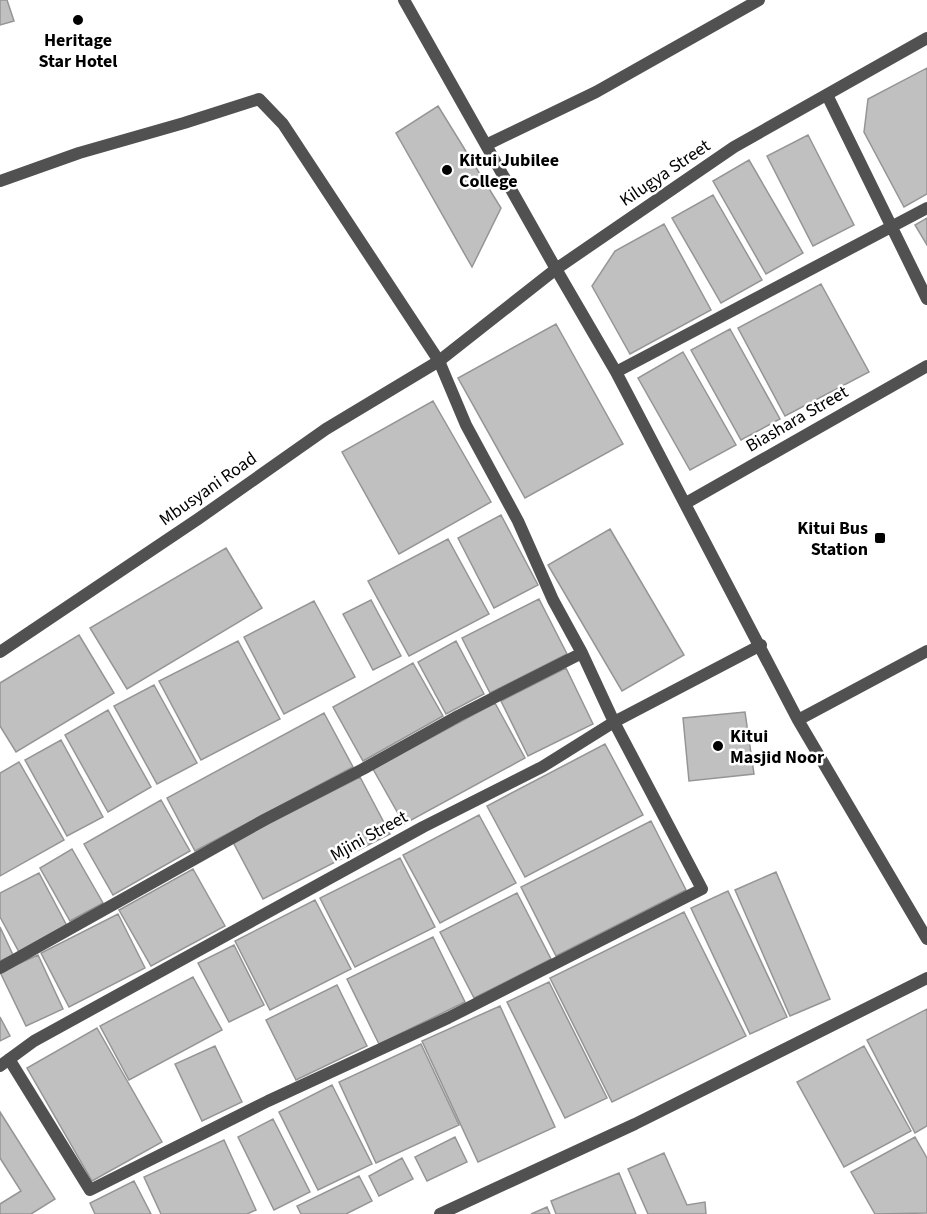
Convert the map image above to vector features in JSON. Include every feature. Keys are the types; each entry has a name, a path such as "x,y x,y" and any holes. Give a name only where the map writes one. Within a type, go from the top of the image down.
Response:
{"street":[{"path":"404,0 616,372 798,720 927,939"},
{"path":"486,145 596,92 759,0"},
{"name":"Kilugya Street","path":"439,361 556,269 735,147 927,38"},
{"path":"827,96 927,299"},
{"path":"0,182 79,153 259,99 283,124 439,361 466,425 518,521 553,600 702,889 448,1018 268,1101 90,1190 4,1062"},
{"path":"616,372 927,208"},
{"name":"Mbusyani Road","path":"0,652 198,519 326,429 439,361"},
{"name":"Biashara Street","path":"686,503 927,366"},
{"name":"Mjini Street","path":"4,1062 34,1041 423,827 542,767 615,722 760,645"},
{"path":"798,720 927,651"},
{"path":"0,968 266,819 458,716 582,653"},
{"path":"440,1214 635,1124 927,978"}],"building":[{"path":"0,0 7,0 14,21 0,25"},
{"path":"927,68 927,194 904,207 864,132 868,99"},
{"name":"Kitui Jubilee College","path":"438,106 501,208 472,267 396,133"},
{"path":"808,135 854,225 813,246 767,156"},
{"path":"749,160 803,253 766,274 713,181"},
{"path":"713,195 762,280 721,303 672,218"},
{"path":"927,218 927,245 915,225"},
{"path":"664,224 711,310 630,354 592,286 615,251"},
{"path":"821,284 869,372 785,416 738,328"},
{"path":"556,324 623,444 525,498 458,378"},
{"path":"730,329 780,419 741,440 691,350"},
{"path":"683,352 736,445 690,470 638,378"},
{"path":"433,401 491,502 399,554 342,452"},
{"path":"501,515 538,585 494,608 458,538"},
{"path":"610,529 684,655 622,691 548,565"},
{"path":"448,539 489,614 409,656 368,581"},
{"path":"226,548 262,608 127,689 90,628"},
{"path":"539,599 567,654 490,693 462,638"},
{"path":"371,600 401,656 373,670 343,614"},
{"path":"314,601 355,677 284,714 244,637"},
{"path":"79,635 114,693 16,752 0,726 0,683"},
{"path":"238,641 280,719 201,760 159,681"},
{"path":"456,641 484,694 446,714 418,662"},
{"path":"413,663 443,716 363,761 333,707"},
{"path":"566,668 593,724 528,756 501,701"},
{"path":"154,685 197,763 157,784 114,706"},
{"path":"495,703 525,758 404,824 373,769"},
{"path":"108,710 151,787 108,812 65,735"},
{"name":"Kitui Masjid Noor","path":"745,712 754,774 689,781 683,718"},
{"path":"324,713 353,767 195,851 167,798"},
{"path":"61,740 103,817 67,836 25,760"},
{"path":"605,744 643,815 525,877 487,806"},
{"path":"19,762 64,840 0,876 0,773"},
{"path":"360,777 390,834 263,899 233,842"},
{"path":"161,800 190,851 113,895 84,844"},
{"path":"479,815 516,883 440,923 403,855"},
{"path":"651,821 686,890 556,956 521,887"},
{"path":"72,849 103,903 70,921 40,868"},
{"path":"400,858 435,927 355,967 320,898"},
{"path":"193,869 225,926 151,966 119,910"},
{"path":"776,872 830,999 790,1016 735,890"},
{"path":"39,873 67,926 19,952 0,917 0,893"},
{"path":"728,891 787,1017 750,1034 691,908"},
{"path":"517,893 551,959 474,998 440,932"},
{"path":"315,900 351,969 270,1010 235,941"},
{"path":"684,912 746,1036 612,1102 550,978"},
{"path":"118,914 145,968 69,1007 41,953"},
{"path":"0,927 13,955 0,961"},
{"path":"433,937 465,1002 379,1044 347,979"},
{"path":"234,945 264,1005 229,1022 198,963"},
{"path":"38,955 63,1009 26,1026 0,972"},
{"path":"193,977 222,1030 129,1080 100,1026"},
{"path":"549,982 607,1098 565,1118 507,1002"},
{"path":"337,985 367,1046 296,1080 266,1020"},
{"path":"500,1006 555,1127 478,1162 422,1041"},
{"path":"927,1009 927,1126 915,1133 867,1040"},
{"path":"0,1017 10,1036 0,1041"},
{"path":"97,1028 162,1142 92,1181 27,1068"},
{"path":"421,1044 459,1125 376,1163 339,1082"},
{"path":"215,1046 242,1102 202,1121 175,1064"},
{"path":"864,1046 911,1131 844,1167 797,1082"},
{"path":"332,1085 372,1164 318,1190 279,1112"},
{"path":"0,1112 55,1199 31,1214 0,1214 0,1204 21,1191 0,1158"},
{"path":"273,1119 310,1192 274,1210 238,1137"},
{"path":"455,1137 467,1162 427,1181 415,1157"},
{"path":"915,1137 927,1158 927,1213 875,1214 851,1172"},
{"path":"224,1140 256,1210 247,1214 161,1214 144,1177"},
{"path":"664,1153 687,1205 705,1202 706,1214 648,1214 628,1169"},
{"path":"402,1158 413,1179 379,1196 369,1176"},
{"path":"619,1173 636,1214 556,1214 551,1201"},
{"path":"359,1176 372,1201 346,1214 301,1214 297,1206"},
{"path":"134,1181 151,1214 95,1214 90,1203"},
{"path":"547,1207 550,1214 531,1214"}],"place":[{"name":"Heritage Star Hotel","path":"78,20"},
{"name":"Kitui Jubilee College","path":"447,170"},
{"name":"Kitui Bus Station","path":"880,538"},
{"name":"Kitui Masjid Noor","path":"718,746"}]}
